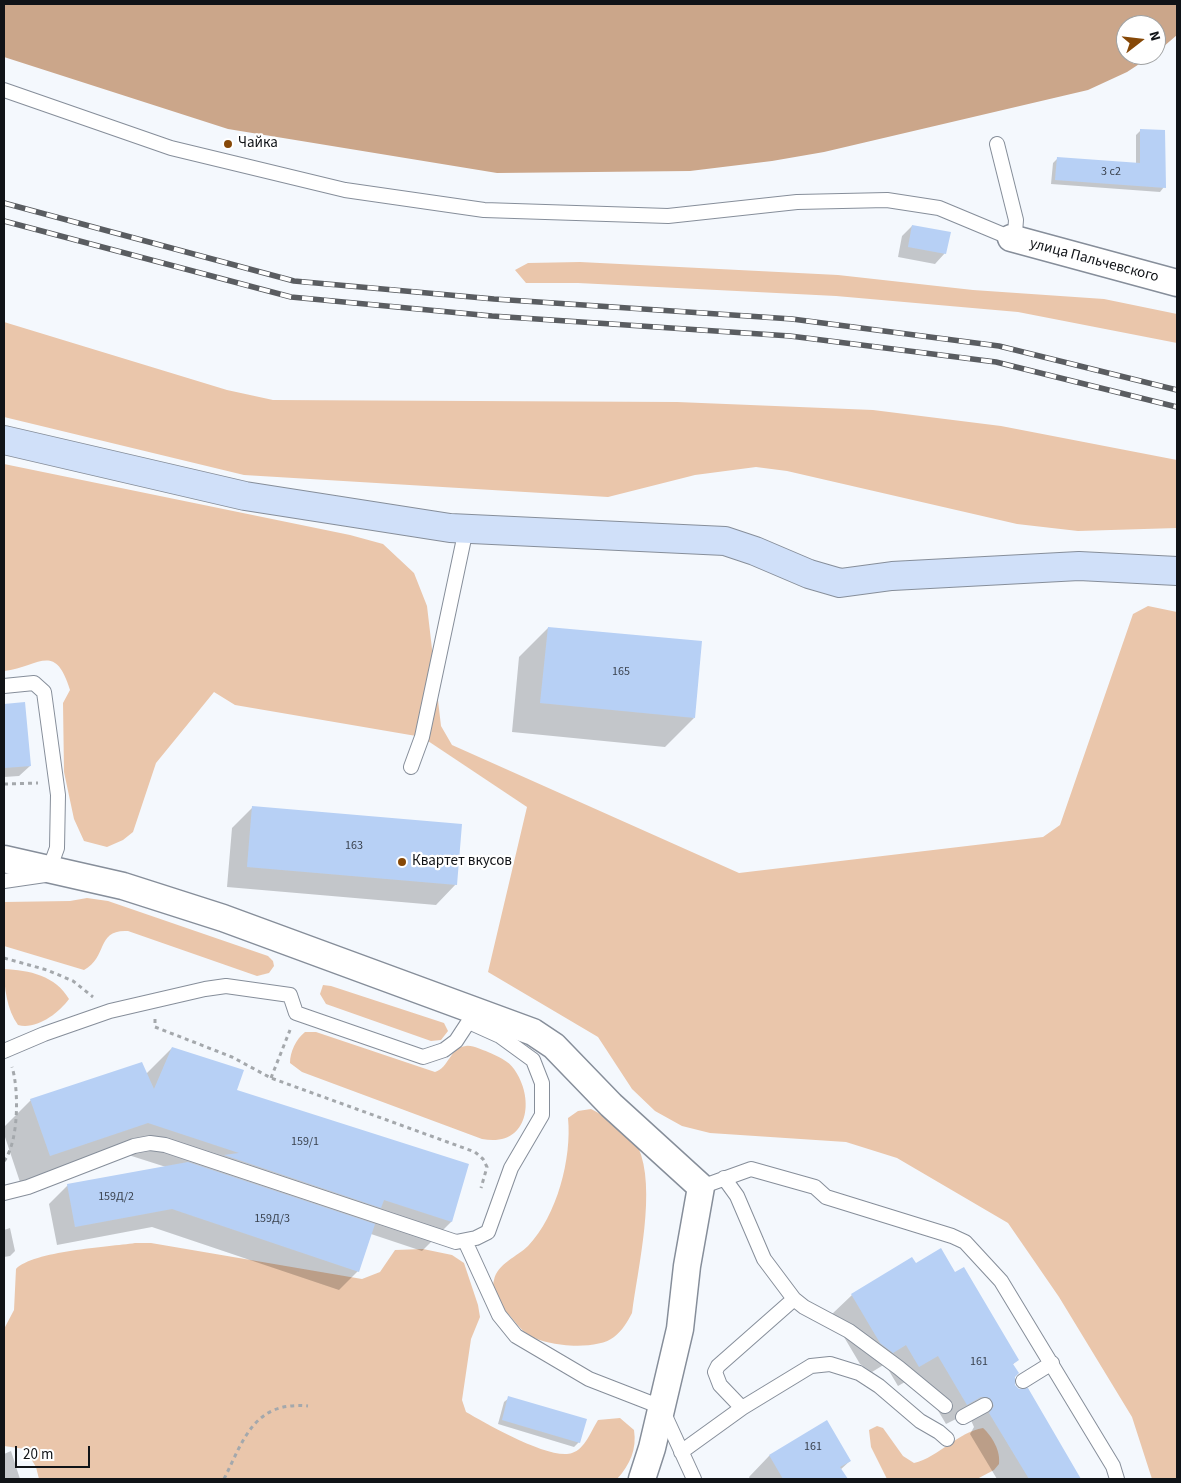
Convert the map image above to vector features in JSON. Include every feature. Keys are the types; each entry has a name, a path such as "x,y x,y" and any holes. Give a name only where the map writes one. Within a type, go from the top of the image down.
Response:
{"main road":[{"path":"4,440 246,496 466,529 725,541 755,551 809,574 840,583 892,576 1078,566 1177,571"}],"street":[{"name":"улица Пальчевского","path":"1011,238 1177,283"},
{"path":"4,859 123,886 223,918 472,1016 533,1032 554,1046 611,1105 712,1183 687,1266 680,1329 642,1479"}],"lane":[{"path":"4,90 171,148 345,190 484,210 668,216 797,202 887,200 939,208 1011,238 1015,233 1016,220 997,144"},
{"path":"411,767 422,737 466,529"},
{"path":"4,686 34,683 44,692 58,795 58,871 4,881"},
{"path":"4,1192 28,1187 134,1146 150,1143 174,1148 456,1242 465,1241 488,1232 511,1168 542,1116 542,1083 533,1060 472,1016 456,1041 444,1050 423,1057 296,1013 290,995 226,986 110,1011 44,1034 5,1051"},
{"path":"712,1183 752,1169 815,1187 826,1197 952,1236 965,1242 1001,1281 1113,1466 1117,1479"},
{"path":"712,1183 736,1196 764,1259 794,1299 804,1308 849,1331 899,1368 945,1406"},
{"path":"465,1241 499,1315 516,1336 588,1379 661,1407 694,1479"},
{"path":"742,1408 720,1386 715,1372 718,1366 794,1299"},
{"path":"1023,1382 1052,1363"},
{"path":"681,1452 742,1408 811,1366 830,1364 859,1373 946,1439"},
{"path":"963,1417 985,1405"}],"path":[{"path":"4,784 56,782"},
{"path":"4,958 46,970 73,981 110,1011"},
{"path":"154,1001 155,1027 232,1057 271,1078 475,1152 484,1159 487,1167 479,1194"},
{"path":"271,1078 296,1013"},
{"path":"4,1161 11,1149 16,1111 13,1070 5,1051"},
{"path":"224,1479 251,1425 270,1410 282,1406 308,1406"}],"shaded area":[{"path":"4,4 1177,4 1177,35 1166,44 1166,15 1116,15 1116,65 1138,65 1088,90 824,152 772,161 690,171 497,173 228,129 4,57"},
{"path":"580,262 838,275 973,290 1104,299 1177,314 1177,343 1018,312 836,296 578,283 526,283 515,270 528,263"},
{"path":"4,322 227,390 273,400 677,402 873,410 1001,426 1177,460 1177,528 1078,531 1017,524 787,471 756,467 695,475 608,497 244,475 4,417"},
{"path":"4,464 350,535 383,544 414,573 427,606 441,726 452,745 739,873 1043,837 1060,825 1133,614 1148,606 1177,612 1177,1479 1152,1479 1132,1417 1059,1297 1008,1223 897,1158 846,1142 710,1133 682,1126 655,1111 632,1089 598,1037 488,972 527,807 422,737 235,705 214,692 156,763 133,832 123,840 107,847 84,841 74,819 64,772 63,703 70,690 64,675 52,661 36,662 4,671"},
{"path":"87,898 108,901 268,956 273,961 274,966 269,973 257,976 128,931 111,934 91,965 84,970 4,946 4,902 70,901"},
{"path":"4,969 23,971 41,976 57,985 69,999 46,1020 32,1025 18,1025 11,1012 7,998"},
{"path":"323,985 444,1023 448,1031 441,1040 431,1041 326,1004 320,994"},
{"path":"305,1032 316,1032 435,1072 440,1070 456,1050 461,1047 472,1046 488,1052 509,1064 521,1081 525,1094 526,1107 524,1119 518,1129 510,1136 497,1140 482,1139 302,1072 290,1063 290,1059 296,1042"},
{"path":"591,1109 609,1120 634,1142 638,1147 643,1164 646,1184 646,1205 642,1251 632,1313 620,1332 606,1341 583,1346 545,1342 523,1331 499,1303 494,1294 493,1285 499,1269 528,1246 547,1219 565,1168 568,1151 568,1118 578,1111"},
{"path":"135,1243 151,1243 362,1279 380,1272 395,1250 423,1249 452,1255 464,1263 480,1317 471,1339 462,1400 466,1412 518,1440 549,1452 562,1454 572,1453 581,1448 598,1420 620,1418 634,1430 635,1437 632,1456 626,1468 617,1479 39,1479 36,1467 25,1449 4,1446 4,1329 14,1310 16,1269 25,1263 54,1254"},
{"path":"877,1426 883,1428 903,1456 914,1463 932,1456 965,1434 983,1428 995,1444 999,1454 999,1464 994,1470 977,1479 887,1479 871,1447 869,1430"}],"building":[{"path":"1140,129 1165,130 1166,188 1055,180 1057,157 1140,163"},
{"path":"912,225 951,232 946,254 908,247"},
{"path":"548,627 702,641 695,718 540,703"},
{"path":"25,702 31,766 4,768 4,704"},
{"path":"252,806 462,824 457,885 247,867"},
{"path":"172,1047 244,1070 237,1090 469,1164 452,1222 384,1200 381,1208 224,1155 239,1153 148,1123 50,1156 30,1099 142,1062 154,1089"},
{"path":"188,1162 375,1224 359,1272 172,1209 75,1227 67,1184"},
{"path":"941,1248 955,1272 964,1267 1019,1360 1013,1364 1019,1373 1015,1377 1015,1385 1019,1389 1028,1388 1081,1479 1029,1479 989,1413 994,1406 990,1398 981,1397 967,1405 938,1356 919,1367 906,1345 893,1353 880,1343 851,1294 912,1257 916,1263"},
{"path":"508,1396 587,1419 580,1443 502,1420"},
{"path":"827,1420 851,1461 840,1467 848,1479 783,1479 769,1455"}],"railway":[{"path":"4,203 294,281 494,299 792,319 999,346 1177,390"},
{"path":"4,221 291,297 492,316 790,336 996,362 1177,407"}],"place":[{"name":"Чайка","path":"228,144"},
{"name":"Квартет вкусов","path":"402,862"}]}
